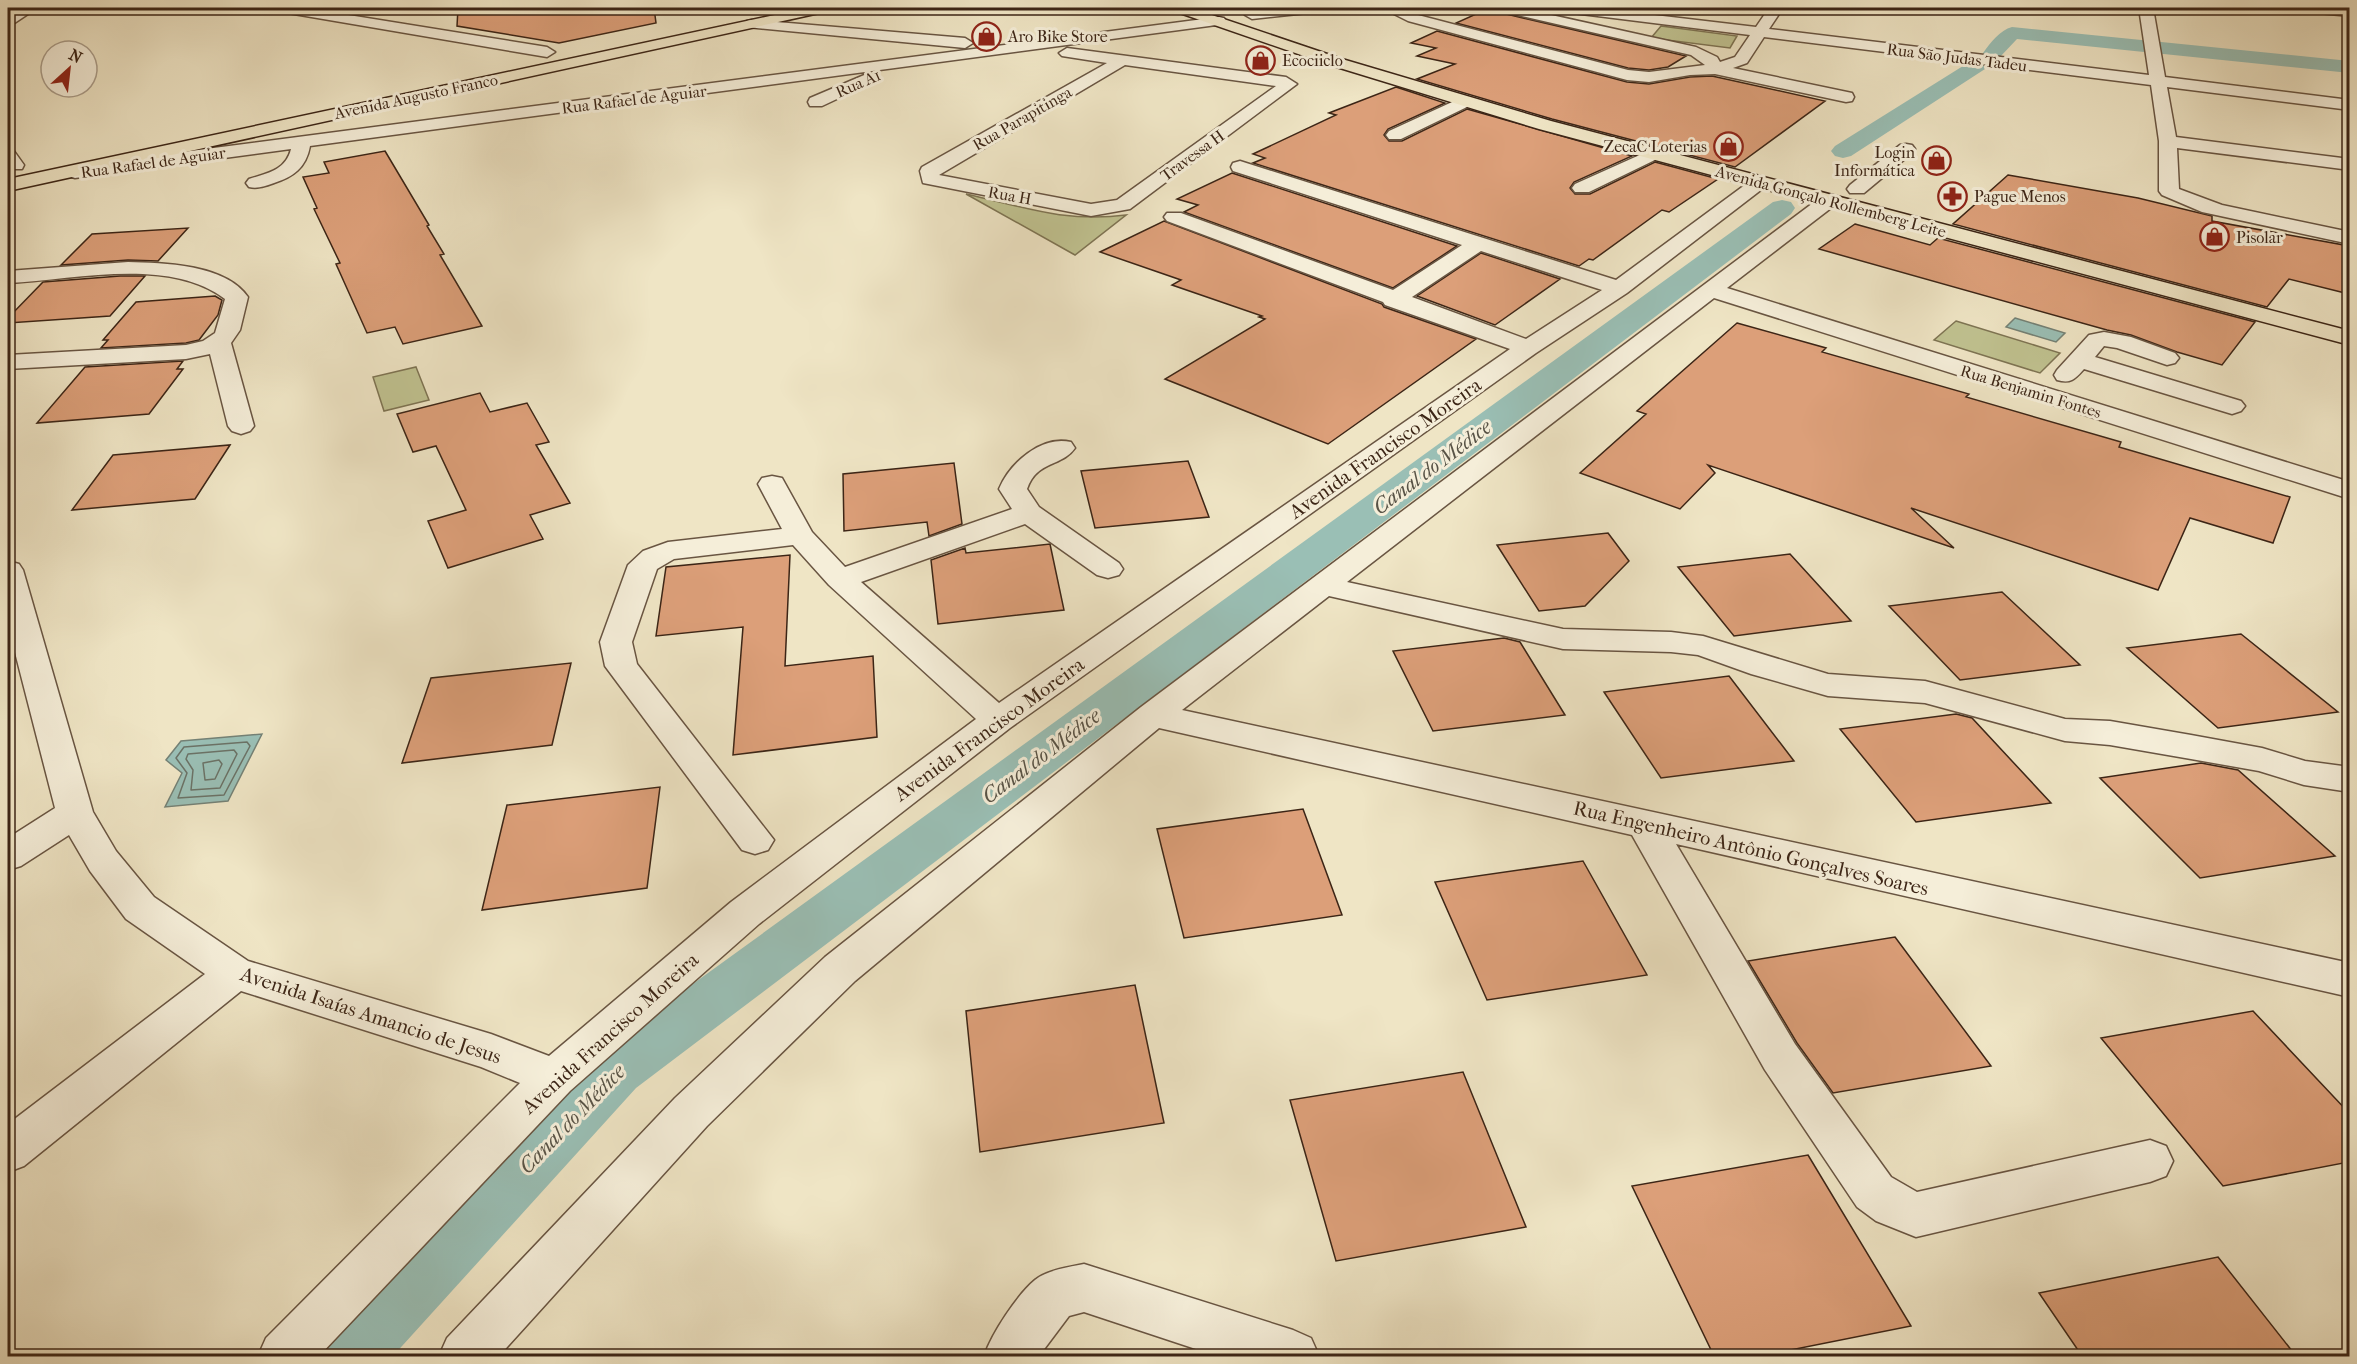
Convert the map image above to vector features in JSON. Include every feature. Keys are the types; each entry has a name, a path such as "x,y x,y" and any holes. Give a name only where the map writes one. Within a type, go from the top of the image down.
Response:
{"main road":[{"name":"Avenida Augusto Franco","path":"362,92 760,8"},
{"name":"Avenida Augusto Franco","path":"8,185 824,8"},
{"name":"Avenida Gonçalo Rollemberg Leite","path":"1179,8 1336,62 1463,102 1545,125 1651,146 1843,195 2349,338"},
{"name":"Avenida Gonçalo Rollemberg Leite","path":"1244,12 1760,183 1925,207"}],"street":[{"path":"8,21 30,8"},
{"path":"282,8 547,52"},
{"path":"1244,12 1317,8"},
{"path":"1389,8 1424,20 1640,77 1715,69 1846,97"},
{"path":"1504,8 1696,52 1711,60 1715,69"},
{"name":"Rua São Judas Tadeu","path":"1565,8 2349,105"},
{"path":"1715,69 1741,60 1776,8"},
{"path":"2146,8 2169,141 2169,190 2180,198 2200,205 2349,238"},
{"path":"2308,8 2349,12"},
{"path":"1424,20 1452,11"},
{"name":"Rua Rafael de Aguiar","path":"50,176 237,156 302,142 1219,21"},
{"path":"752,24 1022,48 1123,60"},
{"name":"Travessa H","path":"1091,210 1123,205 1289,84 1123,60"},
{"name":"Rua Parapitinga","path":"930,179 928,171 1123,60"},
{"name":"Rua A1","path":"816,102 900,64"},
{"path":"1395,135 1463,102"},
{"path":"2169,141 2349,165"},
{"path":"256,183 289,170 298,162 302,142"},
{"path":"1582,188 1651,146"},
{"path":"465,1356 691,1112 840,969 1153,715 1713,291 1906,149"},
{"path":"1240,167 1619,288"},
{"name":"Rua H","path":"930,179 1091,210"},
{"name":"Avenida Francisco Moreira","path":"284,1356 554,1078 745,913 998,720 1528,348 1619,288 1760,183"},
{"path":"1174,217 1393,300 1528,348"},
{"path":"1393,300 1477,244"},
{"path":"8,277 158,268 195,274 221,284 237,297 229,332 219,343 186,352 8,362"},
{"name":"Rua Benjamin Fontes","path":"1713,291 2349,491"},
{"path":"2047,396 2097,340 2118,342 2167,358"},
{"path":"219,343 241,426"},
{"path":"2079,360 2232,406"},
{"path":"1062,448 1033,462 1018,473 1013,489 1028,513 1108,568"},
{"path":"772,484 800,536 840,579 998,720"},
{"path":"840,579 1028,513"},
{"path":"755,840 621,666 616,642 644,565 653,557 668,551 800,536"},
{"name":"Avenida Isaías Amancio de Jesus","path":"8,570 75,813 104,861 140,908 235,973 491,1052 554,1078"},
{"path":"1323,586 1563,639 1671,642 1703,646 1763,667 1828,685 1925,692 2065,730 2110,733 2191,747 2262,760 2304,773 2349,780"},
{"name":"Rua Engenheiro Antônio Gonçalves Soares","path":"1153,715 2349,980"},
{"path":"8,856 75,813"},
{"path":"1645,824 1780,1057 1874,1192 1893,1205 1916,1215 2150,1161"},
{"path":"8,1151 235,973"},
{"path":"1017,1344 1054,1296 1084,1288 1293,1356"}],"green space":[{"path":"1661,26 1737,36 1730,48 1651,38"},
{"path":"966,194 1064,215 1105,217 1126,215 1075,255"},
{"path":"1956,321 2060,353 2040,373 1934,340"},
{"path":"416,367 429,400 384,411 373,377"}],"water":[{"path":"2015,318 2065,333 2056,342 2006,327"},
{"path":"262,734 228,801 165,807 182,773 166,760 181,741"}],"building":[{"path":"458,8 654,8 656,23 559,43 457,26"},
{"path":"1485,10 1686,56 1668,67 1649,70 1628,68 1456,23"},
{"path":"1437,31 1627,82 1649,84 1712,76 1825,101 1735,167 1552,119 1417,79 1455,64 1417,56 1436,48 1411,43"},
{"path":"1396,87 1445,103 1388,129 1384,135 1389,141 1402,141 1467,109 1632,156 1574,182 1570,188 1575,194 1590,194 1655,162 1718,179 1669,212 1662,210 1593,260 1589,259 1579,266 1253,163 1265,158 1253,154 1336,115 1329,113"},
{"path":"385,151 429,225 427,226 444,254 440,255 482,326 403,344 395,327 367,333 336,264 340,263 314,209 317,208 303,177 329,173 324,162"},
{"path":"1232,173 1457,246 1393,288 1184,212 1198,205 1177,199"},
{"name":"Pisolar","path":"2008,175 2138,198 2212,216 2212,221 2349,246 2349,294 2289,279 2267,307 1953,224"},
{"path":"1164,221 1382,304 1384,307 1476,339 1328,444 1165,379 1265,319 1172,285 1181,280 1100,252"},
{"path":"1855,224 1930,245 1938,238 2255,322 2222,365 2131,335 1819,249"},
{"path":"188,228 158,261 128,260 61,265 92,234"},
{"path":"1481,253 1560,279 1495,325 1417,296"},
{"path":"145,276 110,316 8,323 8,318 43,282"},
{"path":"215,296 222,300 218,315 199,340 186,343 101,348 108,340 103,340 136,302"},
{"path":"1737,323 1826,348 1822,352 1969,394 1966,397 2121,442 2119,447 2290,497 2273,543 2190,518 2158,590 1911,508 1954,548 1708,465 1715,473 1680,509 1580,473 1646,414 1637,411"},
{"path":"183,361 177,369 183,369 149,414 37,423 85,367"},
{"path":"480,393 490,412 527,403 549,442 536,445 570,503 530,515 543,539 448,568 428,521 466,510 436,446 413,452 397,414"},
{"path":"230,445 195,499 72,510 113,455"},
{"path":"1188,461 1209,517 1095,528 1081,471"},
{"path":"954,463 962,524 929,536 927,522 844,531 843,474"},
{"path":"1608,533 1629,561 1585,606 1539,611 1497,545"},
{"path":"1050,544 1064,610 938,624 931,560 965,548 966,553"},
{"path":"1790,554 1851,621 1734,636 1678,567"},
{"path":"790,555 785,666 873,656 877,737 733,755 743,627 656,636 666,567"},
{"path":"2002,592 2080,665 1960,680 1889,606"},
{"path":"2241,634 2338,712 2218,728 2127,648"},
{"path":"1504,638 1520,642 1565,715 1433,731 1393,651"},
{"path":"571,663 552,745 402,763 431,678"},
{"path":"1729,676 1794,761 1661,778 1604,692"},
{"path":"1956,714 1972,718 2051,803 1916,822 1840,729"},
{"path":"2201,763 2238,770 2335,856 2200,878 2100,778"},
{"path":"660,787 647,888 482,910 507,805"},
{"path":"1303,809 1342,915 1184,938 1157,829"},
{"path":"1583,861 1647,975 1487,1000 1435,882"},
{"path":"1895,937 1991,1066 1833,1093 1797,1043 1748,961"},
{"path":"1135,985 1164,1123 980,1152 966,1011"},
{"path":"2253,1011 2349,1113 2349,1162 2223,1186 2101,1038"},
{"path":"1463,1072 1526,1227 1336,1261 1290,1100"},
{"path":"1808,1155 1911,1326 1760,1356 1714,1356 1632,1186"},
{"path":"2218,1257 2296,1356 2082,1356 2039,1293"}],"waterway":[{"path":"1993,53 2012,33 2350,67"},
{"path":"1843,151 1978,65"},
{"name":"Canal do Médice","path":"347,1356 616,1071 1782,208"}],"place":[{"name":"Aro Bike Store","path":"987,36"},
{"name":"Ecociiclo","path":"1261,60"},
{"name":"ZecaC Loterias","path":"1728,146"},
{"name":"Login Informática","path":"1936,161"},
{"name":"Pague Menos","path":"1953,196"},
{"name":"Pisolar","path":"2215,237"}]}
